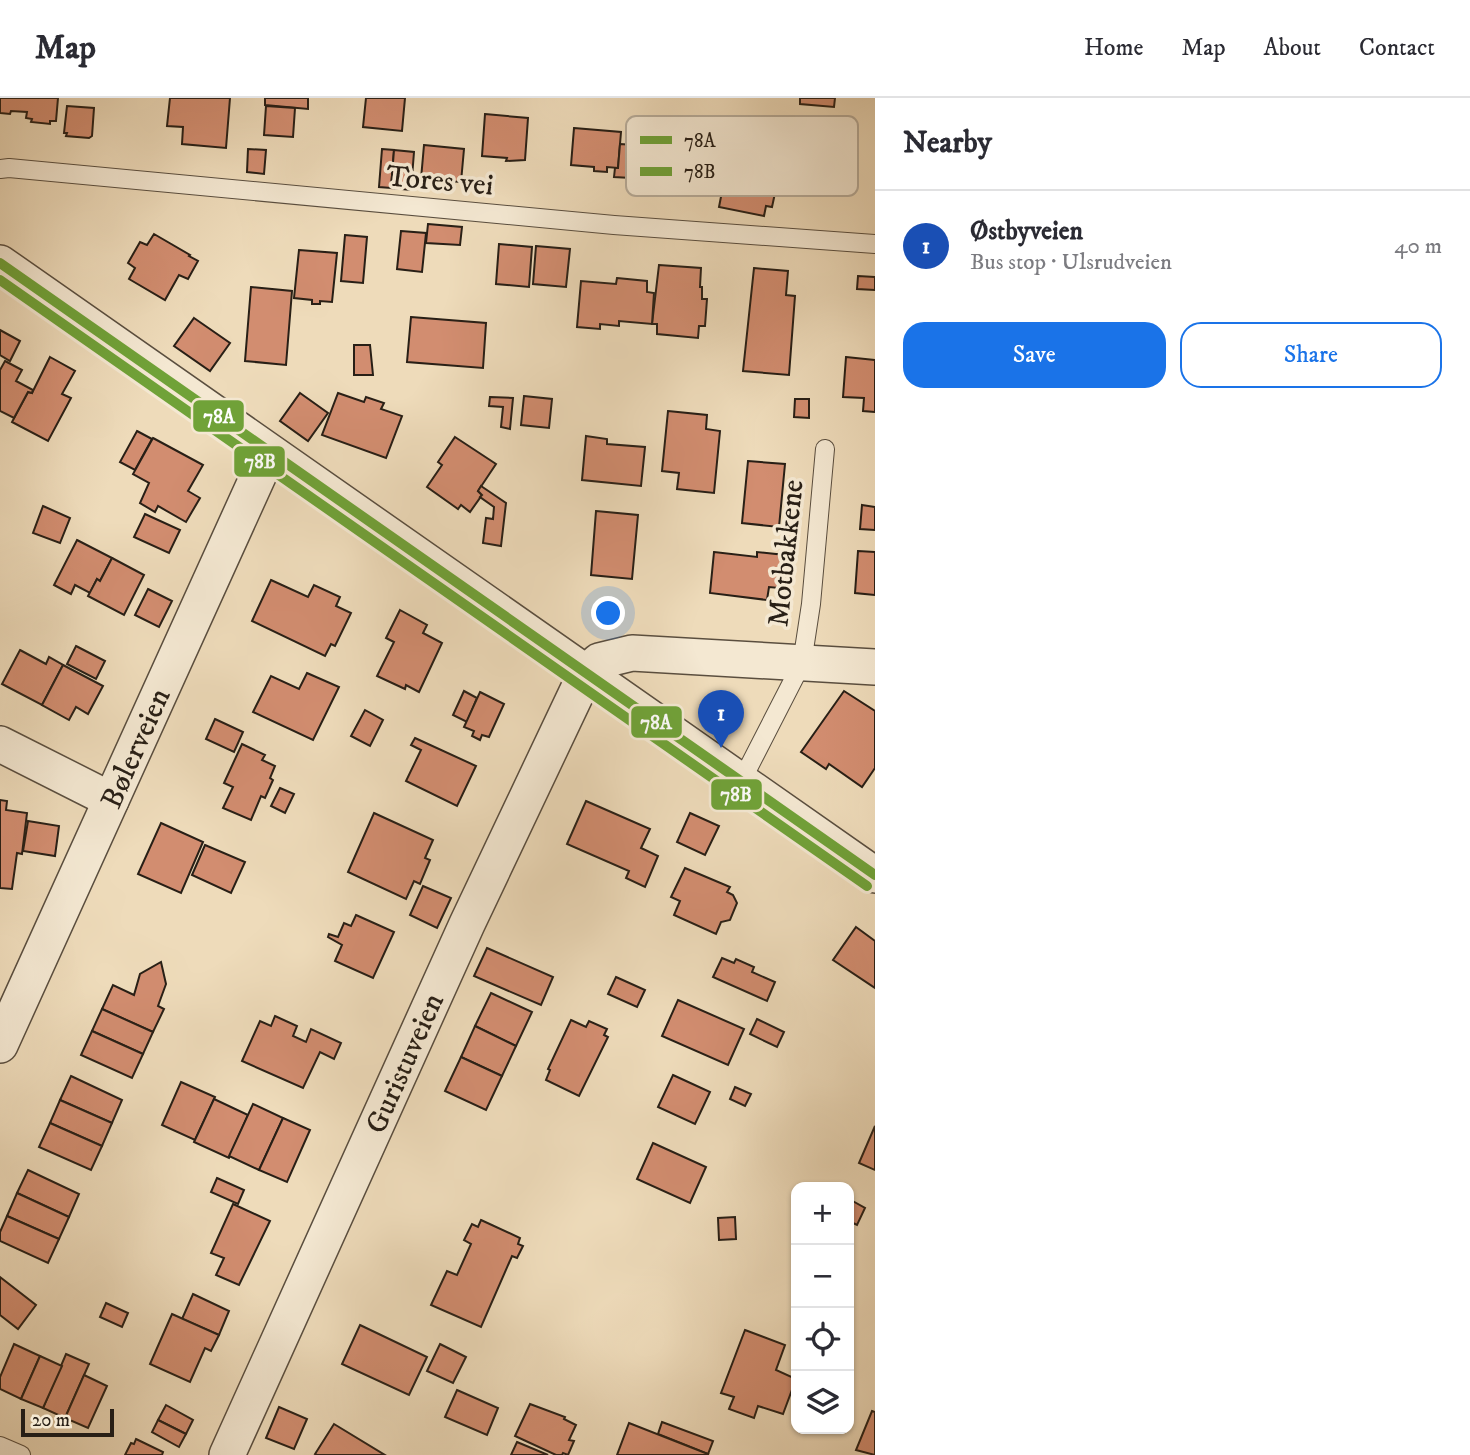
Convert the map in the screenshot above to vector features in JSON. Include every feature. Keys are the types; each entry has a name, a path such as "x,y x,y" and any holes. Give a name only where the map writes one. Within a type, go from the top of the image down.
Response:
{"street":[{"path":"0,263 875,875"},
{"name":"Bølerveien","path":"0,1045 270,452"},
{"path":"586,673 599,662 632,653 875,667"},
{"name":"Guristuveien","path":"227,1455 462,937 586,673"},
{"path":"0,744 111,800"}],"lane":[{"name":"Tores vei","path":"0,169 37,170 614,225 875,244"},
{"name":"Motbakkene","path":"741,782 802,663 811,604 825,449"},
{"path":"0,1446 21,1455"}],"building":[{"path":"0,98 58,98 56,121 50,121 50,124 31,122 32,119 26,118 27,112 0,113"},
{"path":"170,98 230,98 226,148 182,144 183,127 167,126"},
{"path":"265,98 308,98 308,109 265,105"},
{"path":"366,98 405,98 402,131 363,127"},
{"path":"800,98 835,98 834,107 800,104"},
{"path":"67,106 94,108 92,136 66,136"},
{"path":"266,106 295,108 293,137 264,135"},
{"path":"485,114 528,118 525,160 506,161 507,158 482,156"},
{"path":"574,128 621,132 618,168 607,167 607,172 594,171 594,167 571,165"},
{"path":"620,144 626,144 626,178 614,177 615,168 618,168"},
{"path":"424,145 464,149 461,182 421,179"},
{"path":"248,149 266,150 264,174 247,172"},
{"path":"382,149 394,150 391,188 379,187"},
{"path":"394,150 414,152 411,190 391,188"},
{"path":"721,196 774,196 772,207 766,206 764,216 719,207"},
{"path":"428,224 462,227 460,245 426,243"},
{"path":"401,231 426,233 422,272 397,269"},
{"path":"154,234 198,261 188,279 179,275 165,300 129,279 135,268 128,263 140,242 147,245"},
{"path":"345,235 367,237 363,283 341,281"},
{"path":"499,244 532,247 529,287 496,284"},
{"path":"536,246 570,249 566,287 533,284"},
{"path":"299,250 337,253 332,302 320,301 320,304 312,304 312,300 294,298"},
{"path":"659,265 701,268 702,299 707,299 705,326 699,326 698,338 657,334 657,324 652,324"},
{"path":"754,268 788,271 786,295 795,296 789,375 743,371"},
{"path":"858,276 875,277 875,290 857,289"},
{"path":"617,278 647,281 647,292 654,293 652,324 619,321 619,326 600,324 600,329 577,327 581,281 616,284"},
{"path":"251,287 292,291 286,365 245,361"},
{"path":"411,317 486,323 483,368 407,362"},
{"path":"194,318 230,343 210,371 174,346"},
{"path":"0,330 20,341 10,361 0,355"},
{"path":"354,345 370,345 373,375 354,375"},
{"path":"50,357 75,371 62,394 71,398 48,441 12,422 28,392 32,393"},
{"path":"846,357 875,360 875,412 863,411 864,398 843,397"},
{"path":"5,361 22,370 16,381 33,390 32,393 28,392 14,418 0,411 0,370"},
{"path":"300,393 328,413 308,441 280,421"},
{"path":"338,393 364,402 366,397 384,403 381,409 402,416 386,458 322,435"},
{"path":"524,396 552,399 549,428 521,425"},
{"path":"490,397 513,398 510,429 501,427 503,407 489,406"},
{"path":"795,399 809,399 809,418 794,417"},
{"path":"668,411 707,415 706,429 720,431 714,493 677,489 679,473 662,471"},
{"path":"137,431 152,439 135,470 120,462"},
{"path":"586,436 607,439 607,444 645,447 641,486 582,480"},
{"path":"455,437 496,464 478,491 482,495 470,512 461,505 458,509 427,487 442,465 438,462"},
{"path":"153,438 203,465 188,491 200,498 186,522 158,506 155,512 140,503 149,483 133,474"},
{"path":"748,461 785,464 779,527 742,523"},
{"path":"481,486 506,503 501,546 483,543 486,518 493,519 494,507 480,497 482,495 478,491"},
{"path":"862,505 875,507 875,530 860,529"},
{"path":"43,506 70,518 60,543 33,533"},
{"path":"596,511 638,515 632,579 591,575"},
{"path":"145,514 180,530 169,553 134,537"},
{"path":"77,540 112,558 90,593 75,585 71,594 54,585"},
{"path":"858,551 875,552 875,595 855,593"},
{"path":"714,552 757,557 757,552 794,556 790,589 769,587 767,600 710,593"},
{"path":"112,558 144,575 124,615 88,596 97,579 100,581"},
{"path":"271,580 308,597 314,585 340,597 336,606 351,613 335,646 331,644 325,656 252,621"},
{"path":"148,589 172,601 159,627 135,615"},
{"path":"400,610 427,625 423,633 442,643 419,692 406,685 405,689 377,676 394,642 386,638"},
{"path":"76,646 105,661 96,679 67,664"},
{"path":"20,650 46,664 49,657 63,665 42,705 2,684"},
{"path":"63,665 103,686 88,714 76,707 69,720 42,705"},
{"path":"307,673 339,687 313,740 253,712 271,676 299,689"},
{"path":"464,691 477,698 467,722 453,715"},
{"path":"844,691 875,711 875,768 862,787 829,764 826,769 801,752"},
{"path":"480,692 504,704 489,737 482,735 480,740 472,736 474,731 464,727"},
{"path":"365,710 383,720 370,746 351,736"},
{"path":"215,719 243,732 234,752 206,739"},
{"path":"415,738 476,766 457,806 406,781 421,750 411,745"},
{"path":"242,744 265,755 262,760 275,766 270,778 273,780 265,798 261,796 251,820 223,808 233,787 224,783"},
{"path":"280,788 294,794 285,813 271,806"},
{"path":"0,800 7,801 6,810 27,813 22,854 17,853 12,889 0,888"},
{"path":"586,801 650,829 641,848 658,856 645,887 626,878 629,871 567,844"},
{"path":"374,813 433,840 425,858 430,860 420,884 414,881 406,899 348,872"},
{"path":"690,813 719,826 705,855 677,842"},
{"path":"28,821 59,826 55,856 23,851"},
{"path":"161,823 203,842 181,893 138,874"},
{"path":"205,845 245,862 231,893 192,875"},
{"path":"685,868 730,887 727,892 733,895 737,903 730,920 721,922 716,934 674,915 680,901 671,897"},
{"path":"423,886 451,898 437,928 410,915"},
{"path":"356,915 394,932 373,978 335,961 342,945 328,937 329,934 338,937 344,923 351,926"},
{"path":"856,927 875,941 875,988 833,960"},
{"path":"487,948 553,977 541,1005 474,976"},
{"path":"722,958 734,963 736,959 754,967 752,972 775,982 767,1001 713,977"},
{"path":"161,962 166,984 158,1006 164,1009 153,1032 102,1009 113,985 134,995 140,974"},
{"path":"616,977 645,990 637,1007 608,994"},
{"path":"491,993 532,1012 516,1046 475,1026"},
{"path":"678,1000 744,1029 728,1065 662,1036"},
{"path":"102,1009 153,1032 143,1054 92,1031"},
{"path":"275,1016 297,1026 293,1036 306,1042 311,1029 341,1043 334,1059 320,1052 303,1088 242,1061 260,1021 271,1026"},
{"path":"757,1019 784,1032 777,1047 750,1034"},
{"path":"571,1020 586,1027 589,1021 607,1029 604,1035 608,1037 579,1096 546,1080 550,1070 548,1069"},
{"path":"475,1026 516,1046 502,1076 461,1057"},
{"path":"92,1031 143,1054 132,1078 81,1055"},
{"path":"461,1057 502,1076 486,1110 445,1091"},
{"path":"673,1075 710,1092 695,1124 658,1107"},
{"path":"71,1076 122,1100 112,1123 60,1100"},
{"path":"181,1082 215,1097 195,1140 162,1125"},
{"path":"735,1087 751,1094 745,1106 730,1099"},
{"path":"214,1099 248,1115 229,1158 194,1142"},
{"path":"60,1100 112,1123 102,1146 50,1123"},
{"path":"253,1104 283,1118 259,1170 229,1156"},
{"path":"283,1118 310,1130 287,1182 259,1170"},
{"path":"50,1123 102,1146 91,1170 39,1147"},
{"path":"875,1126 875,1170 859,1163"},
{"path":"653,1143 706,1167 690,1203 637,1179"},
{"path":"28,1170 79,1194 69,1217 17,1193"},
{"path":"217,1178 244,1190 238,1204 211,1192"},
{"path":"17,1193 69,1217 59,1239 7,1216"},
{"path":"854,1202 865,1208 857,1225 854,1224"},
{"path":"233,1204 270,1221 239,1285 216,1275 224,1258 211,1253"},
{"path":"7,1216 59,1239 48,1263 0,1241 0,1232"},
{"path":"735,1217 736,1239 719,1240 718,1218"},
{"path":"481,1220 520,1238 518,1244 523,1246 517,1258 512,1256 481,1327 431,1305 447,1271 457,1275 471,1244 464,1240 472,1224 478,1227"},
{"path":"0,1277 36,1305 18,1329 0,1315"},
{"path":"193,1294 229,1311 219,1335 182,1319"},
{"path":"106,1303 128,1313 122,1327 100,1317"},
{"path":"172,1314 219,1335 211,1351 205,1348 190,1382 150,1364"},
{"path":"360,1325 427,1357 409,1395 342,1364"},
{"path":"745,1330 785,1345 776,1370 791,1377 791,1392 783,1414 758,1406 754,1418 729,1409 734,1397 721,1393"},
{"path":"14,1344 40,1356 21,1399 0,1389 0,1377"},
{"path":"440,1344 466,1357 453,1383 427,1371"},
{"path":"66,1354 89,1364 65,1418 43,1408"},
{"path":"40,1356 62,1366 43,1408 21,1399"},
{"path":"84,1375 107,1386 88,1428 65,1418"},
{"path":"457,1390 498,1408 487,1435 445,1417"},
{"path":"530,1404 565,1417 564,1419 576,1425 569,1440 574,1441 568,1455 556,1455 515,1436"},
{"path":"166,1405 193,1420 186,1434 158,1420"},
{"path":"279,1407 307,1419 294,1449 266,1438"},
{"path":"872,1411 875,1412 875,1455 856,1450"},
{"path":"158,1420 186,1434 179,1447 152,1432"},
{"path":"662,1422 713,1441 708,1454 658,1434"},
{"path":"629,1423 708,1454 617,1455"},
{"path":"334,1424 385,1455 315,1454"},
{"path":"136,1439 163,1452 162,1455 125,1455"},
{"path":"517,1442 548,1455 511,1455"}],"transit line":[{"name":"78A","path":"0,263 875,875"},
{"name":"78B","path":"0,280 867,886"}],"place":[{"name":"Østbyveien","path":"721,748"}]}
